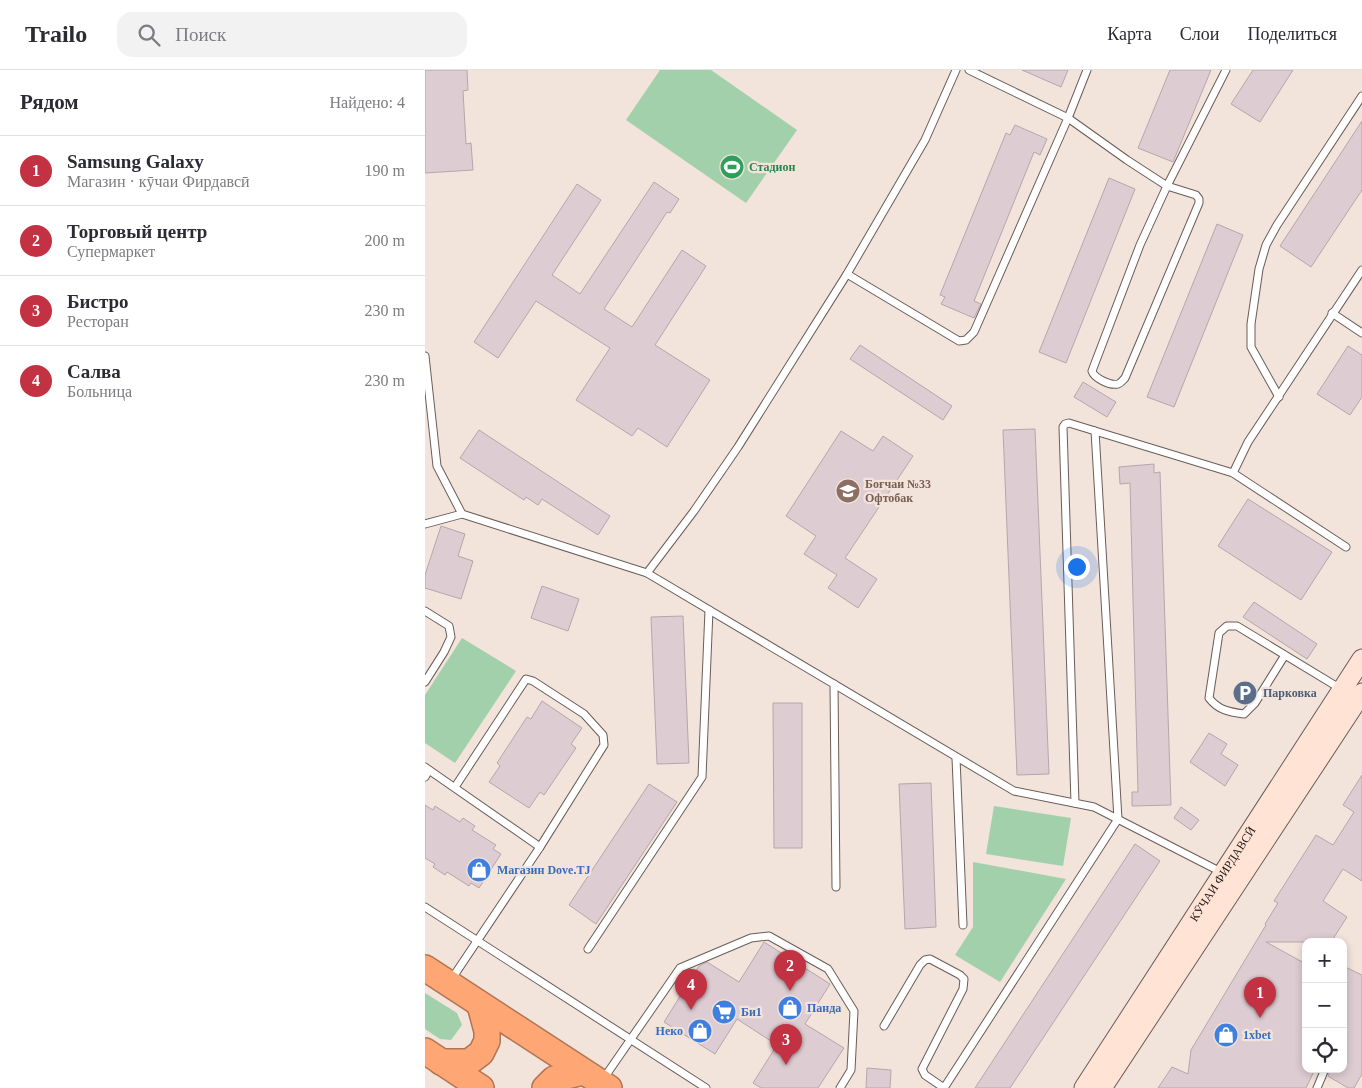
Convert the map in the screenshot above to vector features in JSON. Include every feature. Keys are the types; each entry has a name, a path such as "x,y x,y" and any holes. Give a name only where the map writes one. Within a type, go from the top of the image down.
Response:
{"highway":[{"path":"425,968 598,1081"},
{"path":"433,1056 469,1062 481,1053 487,1041 487,1031 480,1004"},
{"path":"433,1056 481,1088"},
{"path":"545,1088 554,1079 598,1081"}],"street":[{"name":"КӮЧАИ ФИРДАВСӢ","path":"1101,1088 1362,659"},
{"name":"КӮЧАИ ФИРДАВСӢ","path":"1084,1088 1230,877 1362,693"}],"lane":[{"path":"647,573 694,511 738,446 847,274 925,140 956,70"},
{"path":"969,70 1068,118 1167,186 1196,196 1199,199 1199,203 1125,378 1120,383 1115,384 1095,377 1091,370 1140,245 1167,186 1226,70"},
{"path":"847,274 959,341 966,340 974,332 1068,118 1087,70"},
{"path":"1279,397 1251,347 1251,324 1259,269 1266,245 1277,225 1362,96"},
{"path":"1233,473 1249,442 1362,270"},
{"path":"1332,313 1362,333"},
{"path":"425,356 437,466 462,514"},
{"path":"1075,803 1063,427 1069,423 1233,473 1346,547"},
{"path":"884,1026 920,965 925,960 930,959 964,979 963,989 922,1069 925,1075 944,1088 1118,819 1095,431"},
{"path":"425,524 462,514 647,573 1013,792 1094,807 1230,877"},
{"path":"588,948 702,777 709,610"},
{"path":"425,611 449,626 451,637 425,682"},
{"path":"1285,655 1255,703 1244,714 1228,712 1215,706 1209,698 1219,633 1227,626 1237,626 1285,655 1342,690"},
{"path":"449,983 540,847 604,745 603,735 584,714 533,681 525,679 455,787"},
{"path":"834,684 836,888"},
{"path":"956,758 963,925"},
{"path":"427,771 455,787 540,847"},
{"path":"425,907 706,1088"},
{"path":"598,1081 630,1040 680,968 751,938 769,936 828,969 854,1011 851,1070 840,1088"},
{"path":"1317,1088 1323,1073"}],"green space":[{"name":"Стадион","path":"660,70 711,70 797,130 746,203 626,120"},
{"path":"462,638 516,671 455,763 425,743 425,695"},
{"path":"994,806 1071,818 1063,866 986,854"},
{"path":"973,862 1066,879 1000,982 955,955 973,927"},
{"path":"425,993 457,1013 462,1025 451,1040 440,1039 425,1029"}],"building":[{"path":"425,70 467,70 468,90 463,91 466,144 471,143 473,170 425,173"},
{"path":"1022,70 1068,70 1061,87"},
{"path":"1170,70 1211,70 1173,162 1138,148"},
{"path":"1253,70 1293,70 1260,122 1231,104"},
{"path":"1362,121 1362,190 1311,267 1280,246"},
{"path":"1015,125 1047,139 1040,155 1034,152 974,301 981,304 974,318 941,304 945,297 940,295 1006,133 1010,135"},
{"path":"1109,178 1135,189 1066,363 1039,352"},
{"path":"654,182 679,199 670,213 667,212 604,309 632,327 682,250 706,266 655,345 710,380 667,447 638,428 632,436 576,400 610,348 536,301 498,358 474,342 577,184 601,200 552,275 580,294"},
{"path":"1217,224 1243,235 1174,407 1147,397"},
{"path":"860,345 952,406 943,420 850,359"},
{"path":"1348,346 1362,355 1362,397 1350,415 1317,394"},
{"path":"1083,382 1116,402 1107,417 1074,397"},
{"path":"1035,429 1049,774 1017,775 1003,430"},
{"path":"479,430 610,516 598,535 542,499 538,505 526,497 524,500 460,458"},
{"path":"841,431 873,451 883,436 913,456 845,558 877,579 858,608 828,588 837,575 804,554 816,536 786,516"},
{"path":"1154,464 1154,473 1160,472 1171,805 1132,806 1132,792 1138,792 1130,483 1120,484 1119,467"},
{"path":"1248,499 1332,552 1301,600 1218,546"},
{"path":"441,526 465,534 458,556 473,561 461,599 425,588 425,575"},
{"path":"542,586 579,599 568,631 531,618"},
{"path":"1254,602 1317,644 1307,659 1243,617"},
{"path":"683,616 689,763 657,764 651,617"},
{"path":"542,701 582,728 571,744 576,748 544,795 540,792 529,808 489,782 500,766 497,763 527,717 531,719"},
{"path":"773,703 802,703 802,848 774,848"},
{"path":"1209,733 1227,744 1221,754 1238,765 1225,786 1190,762"},
{"path":"1362,775 1362,881 1343,869 1323,901 1347,917 1334,938 1302,938 1302,942 1266,942 1302,962 1302,1073 1313,1073 1306,1088 1158,1088 1172,1067 1188,1074 1191,1050 1266,925 1278,903 1274,901 1316,835 1333,845 1354,812 1343,805"},
{"path":"931,783 936,927 905,929 899,784"},
{"path":"649,784 677,802 596,924 569,905"},
{"path":"425,805 433,810 435,806 460,822 463,818 475,826 472,830 496,845 493,849 501,854 479,888 471,883 469,886 447,872 445,875 433,867 435,864 425,858"},
{"path":"1181,807 1199,820 1191,830 1174,818"},
{"path":"1135,844 1160,861 1010,1088 975,1088"},
{"path":"764,942 830,984 805,1024 844,1048 818,1088 761,1088 753,1083 777,1045 737,1019 715,1054 664,1022 699,966 707,962 739,982"},
{"path":"1347,968 1362,975 1362,1074 1354,1088 1348,1088 1328,1076 1329,1073 1347,1073"},
{"path":"867,1068 891,1070 890,1088 866,1088"}],"place":[{"name":"Стадион","path":"732,167"},
{"name":"Боғчаи №33 Офтобак","path":"848,491"},
{"name":"Парковка","path":"1245,693"},
{"name":"Магазин Dove.TJ","path":"479,870"},
{"name":"Торговый центр","path":"790,991"},
{"name":"Панда","path":"790,1008"},
{"name":"Салва","path":"691,1010"},
{"name":"Би1","path":"724,1012"},
{"name":"Samsung Galaxy","path":"1260,1018"},
{"name":"Неко","path":"700,1031"},
{"name":"1xbet","path":"1226,1035"},
{"name":"Бистро","path":"786,1065"}]}
